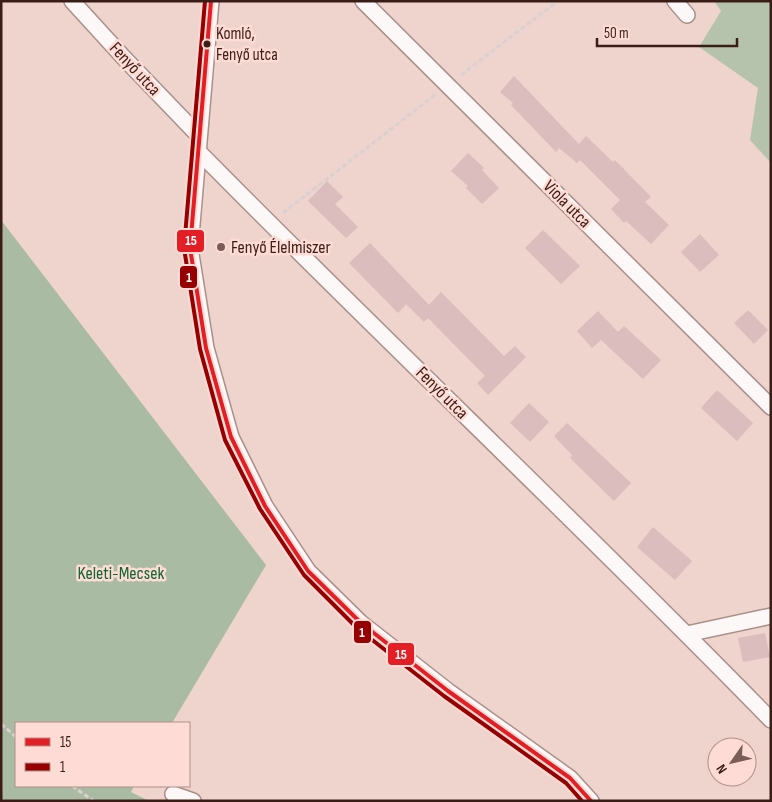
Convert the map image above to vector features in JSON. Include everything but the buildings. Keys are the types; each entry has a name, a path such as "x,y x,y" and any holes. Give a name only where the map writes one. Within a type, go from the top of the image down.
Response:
{"street":[{"name":"Fenyő utca","path":"72,1 269,223 687,634 771,720"},
{"path":"212,1 190,248 206,348 231,437 265,506 308,571 360,623 448,691 570,778 591,801"},
{"name":"Viola utca","path":"363,1 771,406"},
{"path":"675,1 687,14"},
{"path":"687,634 771,616"},
{"path":"172,794 193,801"}],"path":[{"path":"269,223 558,1"},
{"path":"1,724 15,736"},
{"path":"73,787 94,801"}],"green space":[{"path":"714,1 771,1 771,163 750,140 758,88 699,47 721,11"},
{"name":"Keleti-Mecsek","path":"1,220 266,565 173,722 15,722 15,787 134,787 131,792 149,801 1,801"}],"transit line":[{"name":"1","path":"205,1 184,248 200,349 225,440 260,509 304,575 357,628 444,696 566,783 582,801"},
{"name":"15","path":"211,1 190,248 206,348 231,437 265,506 308,571 361,623 448,691 570,778 591,801"}],"place":[{"name":"Komló, Fenyő utca","path":"207,44"},
{"name":"Fenyő Élelmiszer","path":"221,247"}]}
